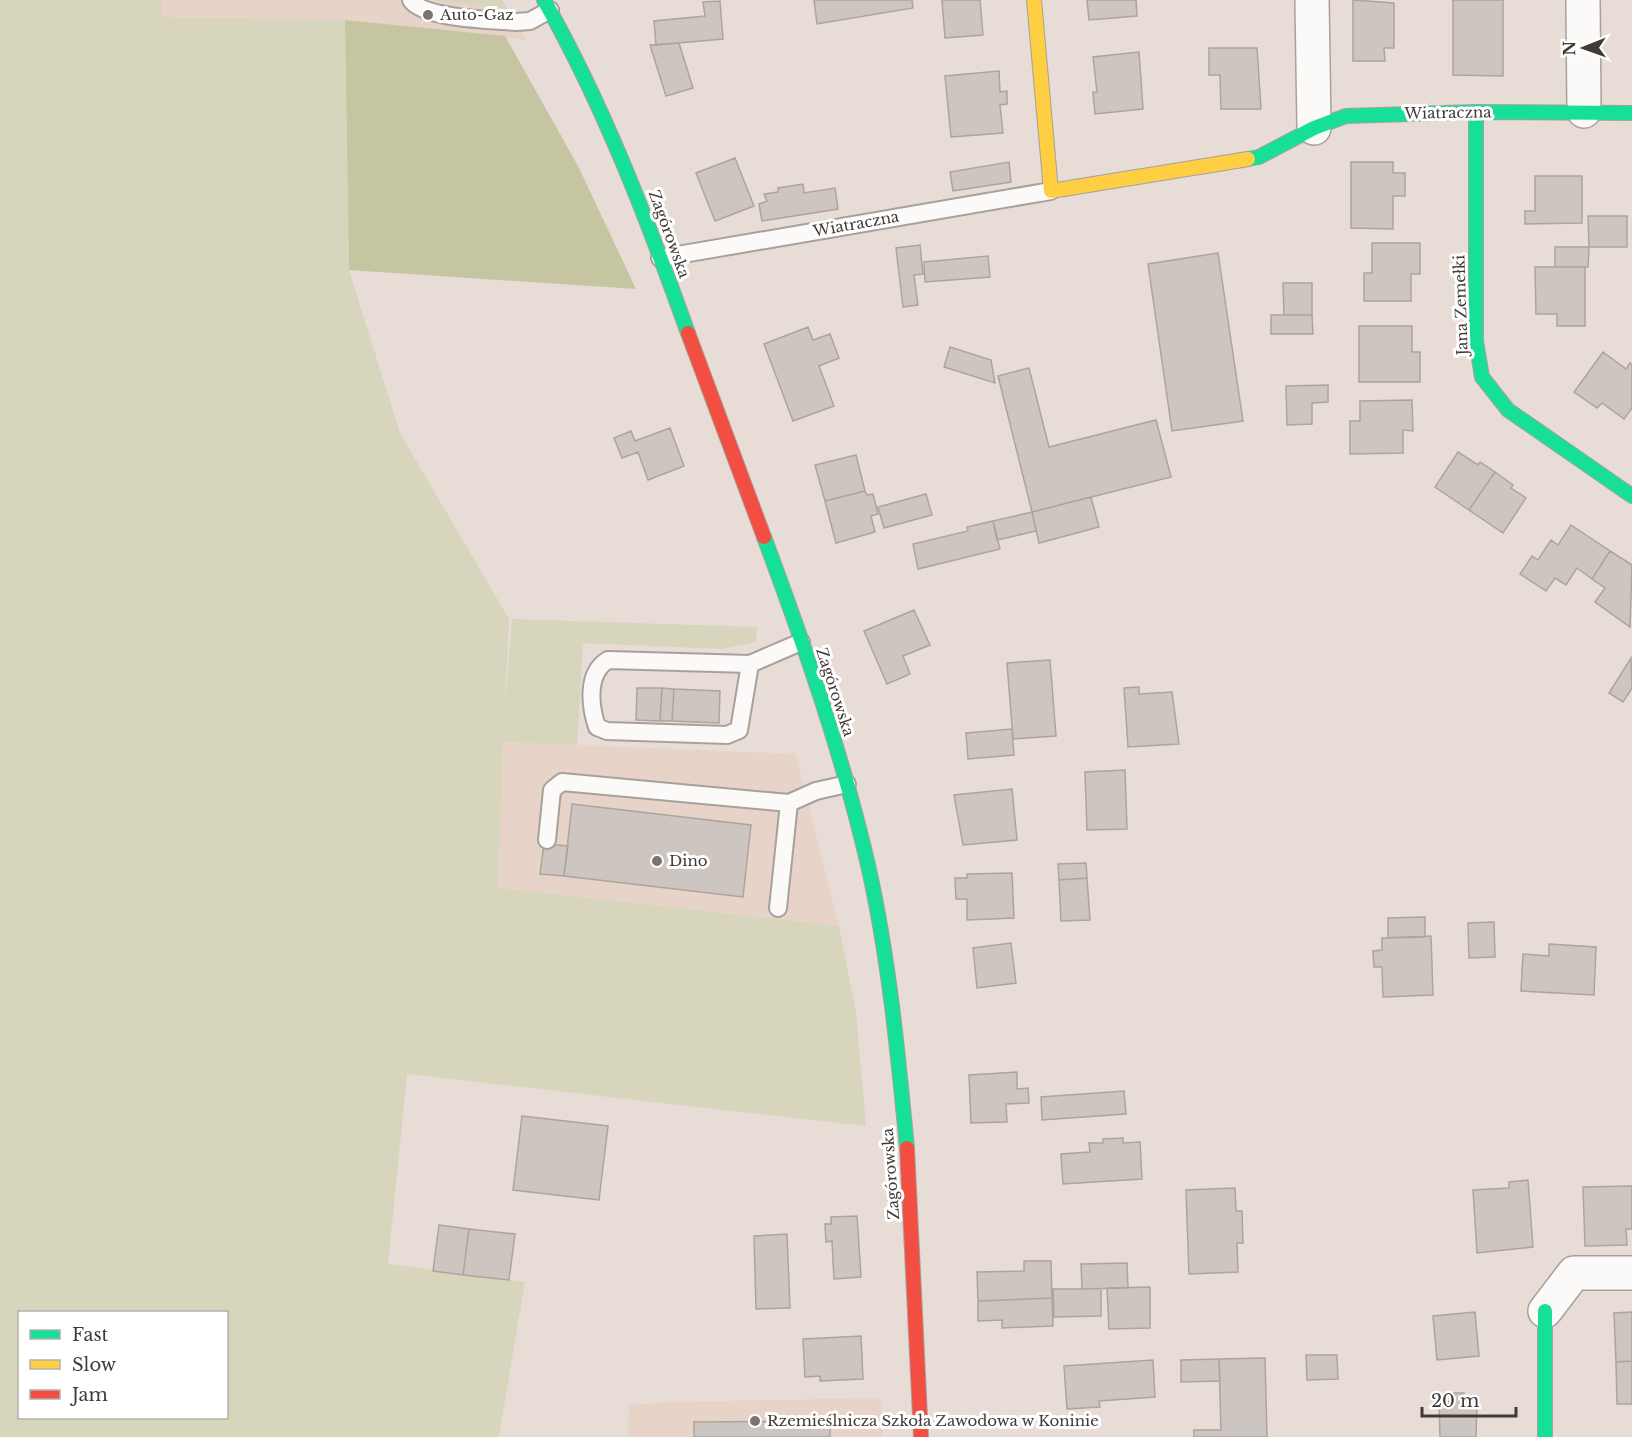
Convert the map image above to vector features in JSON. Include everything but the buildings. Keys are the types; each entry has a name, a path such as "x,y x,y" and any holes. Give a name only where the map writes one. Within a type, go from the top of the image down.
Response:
{"street":[{"path":"1034,0 1051,191"},
{"path":"1312,0 1314,128"},
{"path":"1583,0 1584,111"},
{"name":"Zagórowska","path":"547,5 580,65 604,116 660,258 801,642 846,784 868,864 884,947 895,1030 914,1254 921,1437"},
{"name":"Wiatraczna","path":"1051,191 1259,157 1314,128 1346,116 1476,112 1632,113"},
{"name":"Jana Zemełki","path":"1476,112 1476,341 1482,377 1508,410 1632,496"},
{"path":"1545,1437 1545,1311 1574,1273 1632,1272"}],"lane":[{"path":"411,0 414,6 430,12 516,22 530,21 547,5"},
{"name":"Wiatraczna","path":"660,258 1051,191"},
{"path":"750,664 739,730 727,735 607,731 597,728 592,712 593,679 598,666 608,660 750,664 801,642"},
{"path":"547,840 552,790 562,782 789,803 816,791 846,784"},
{"path":"778,908 789,803"}],"shaded area":[{"path":"161,0 502,0 527,40 345,20 161,17"},
{"path":"503,742 796,754 839,926 498,889"},
{"name":"Rzemieślnicza Szkoła Zawodowa w Koninie","path":"881,1398 883,1437 628,1437 629,1405 669,1402"}],"green space":[{"path":"0,0 161,0 162,17 345,20 349,270 400,433 509,619 505,707 512,619 757,627 756,642 721,649 583,643 577,745 503,742 498,888 839,926 856,1013 866,1126 407,1074 388,1264 525,1282 499,1437 0,1437"},
{"path":"433,0 502,0 507,9"},
{"path":"345,20 505,36 578,166 636,289 349,270"}],"traffic: fast":[{"path":"544,0 605,122 657,248 688,333"},
{"path":"1248,159 1259,157 1314,128 1346,116 1476,112 1632,113"},
{"path":"1476,112 1476,341 1482,377 1508,410 1632,496"},
{"path":"764,537 821,699 858,823 868,865 887,971 907,1148"},
{"path":"1545,1311 1545,1437"}],"traffic: slow":[{"path":"1034,0 1051,191 1248,159"}],"traffic: jam":[{"path":"688,333 764,537"},
{"path":"907,1148 921,1437"}],"place":[{"name":"Auto-Gaz","path":"428,15"},
{"name":"Dino","path":"657,861"},
{"name":"Rzemieślnicza Szkoła Zawodowa w Koninie","path":"755,1421"}]}
